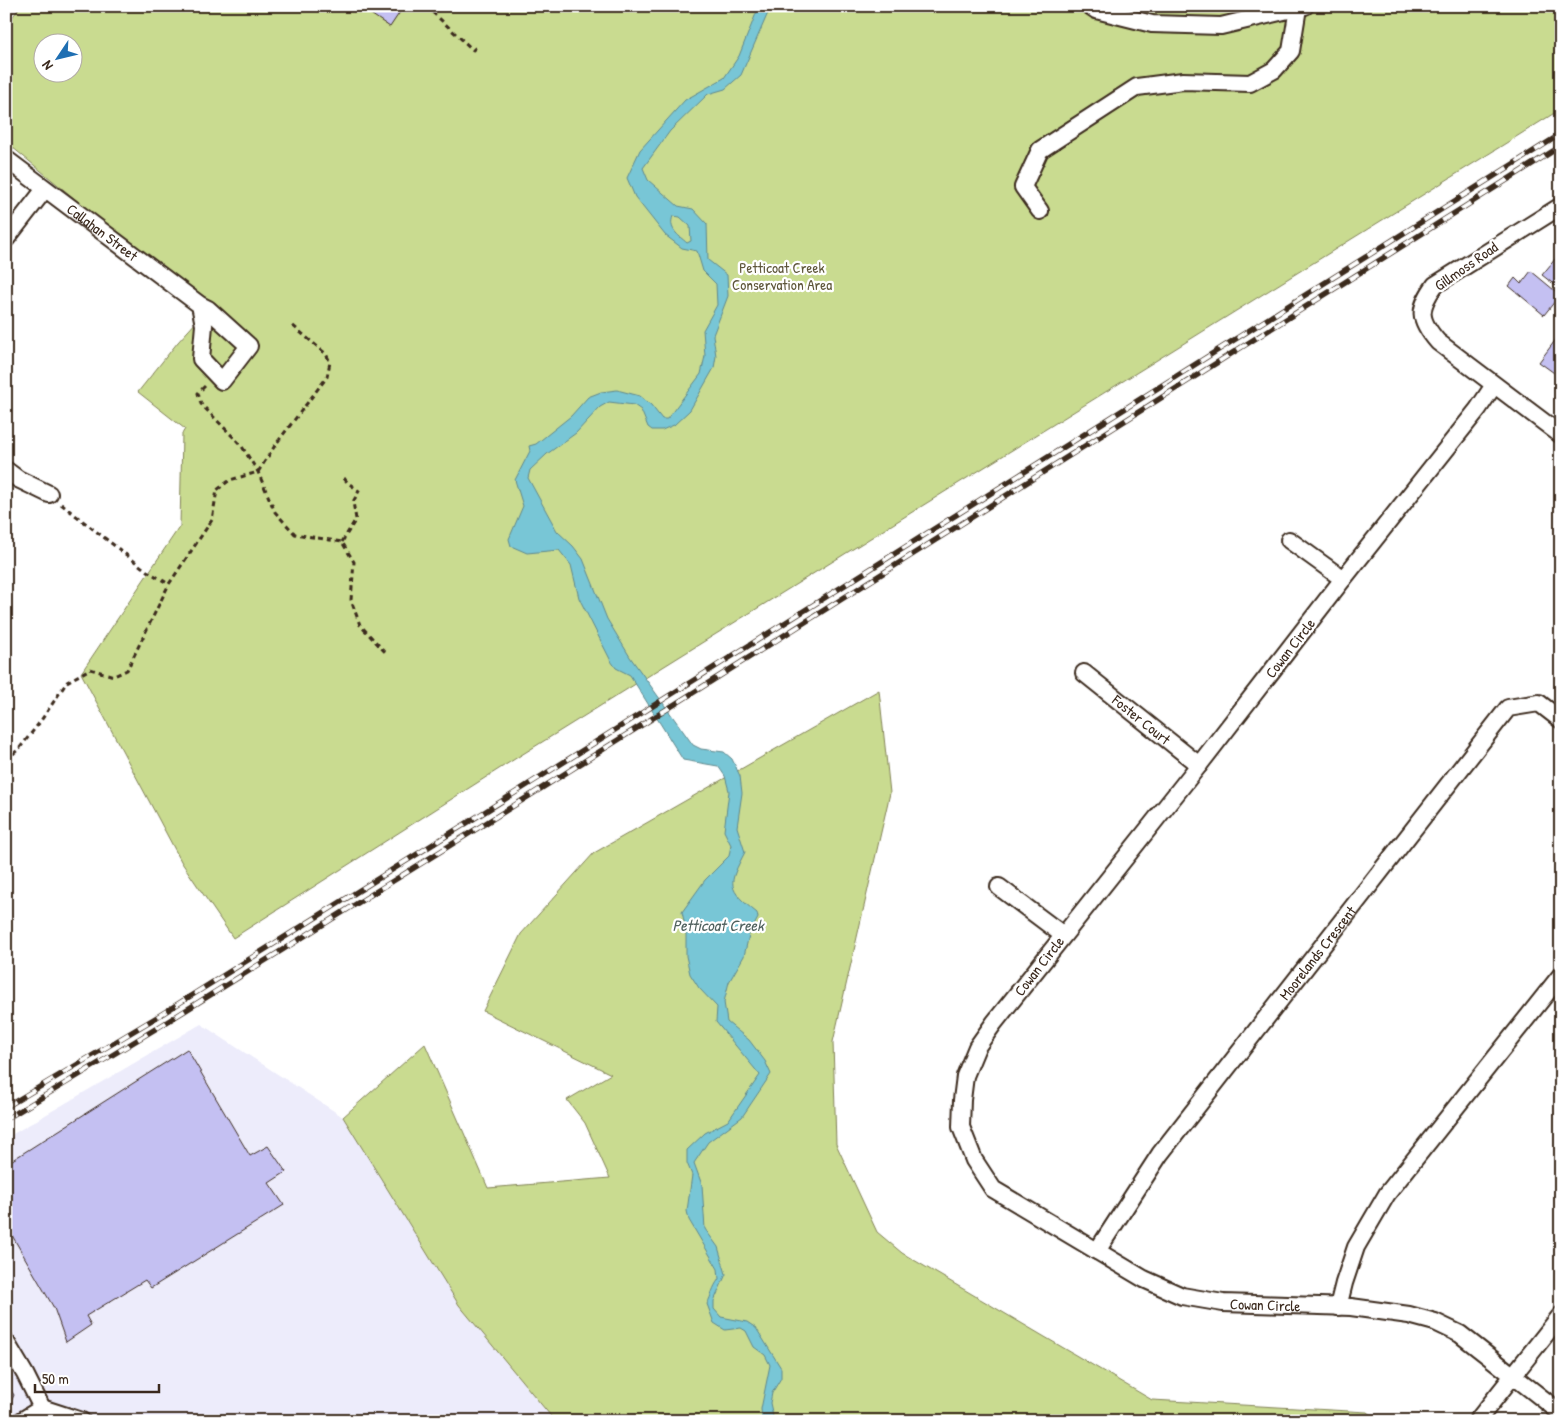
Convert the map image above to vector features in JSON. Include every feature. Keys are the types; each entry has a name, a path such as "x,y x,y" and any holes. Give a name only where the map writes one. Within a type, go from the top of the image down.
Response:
{"street":[{"path":"1040,211 1023,187 1040,150 1137,87 1184,82 1250,82 1274,70 1291,51 1302,7 1221,26 1152,24 1096,10 1090,6"},
{"name":"Callahan Street","path":"6,159 200,305"},
{"path":"6,239 45,189"},
{"name":"Gillmoss Road","path":"1494,385 1438,342 1430,333 1421,310 1425,298 1435,285 1561,206"},
{"path":"1494,385 1561,435"},
{"name":"Cowan Circle","path":"1494,385 1478,409 994,1022 977,1047 965,1076 961,1126 974,1160 993,1189 1144,1279 1182,1296 1223,1303 1374,1310 1409,1315 1435,1322 1460,1334 1561,1413"},
{"path":"6,470 18,479 49,494"},
{"path":"1288,540 1343,579"},
{"name":"Foster Court","path":"1084,672 1198,765"},
{"name":"Moorelands Crescent","path":"1097,1251 1160,1154 1508,708 1539,702 1561,720"},
{"path":"999,887 1063,935"},
{"path":"1338,1307 1356,1248 1387,1194 1561,975"},
{"path":"1477,1421 1561,1315"},
{"path":"6,1342 42,1408 82,1421"},
{"path":"21,1421 42,1408"}],"path":[{"path":"426,6 473,50 476,47"},
{"path":"6,760 19,749 67,682 90,669 114,676 126,670 169,584 212,520 217,490 230,480 258,472 276,444 327,377 330,362 326,354 292,325"},
{"path":"206,384 198,393 201,404 241,445 258,472 276,512 295,534 342,542 354,562 351,600 360,625 386,653"},
{"path":"342,542 356,519 353,502 359,491 344,478"},
{"path":"49,494 148,572 169,584"}],"shaded area":[{"path":"201,1024 343,1117 459,1305 555,1421 6,1421 6,1138"}],"green space":[{"name":"Petticoat Creek Conservation Area","path":"21,6 1561,6 1561,109 510,762 233,938 182,863 81,673 180,526 182,434 185,429 138,392 178,342 208,309 6,142 6,25"},
{"path":"879,690 890,793 833,1042 836,1144 877,1232 902,1253 1152,1400 1367,1412 1378,1421 880,1421 875,1418 873,1421 555,1421 459,1305 343,1117 425,1044 488,1188 610,1178 585,1123 567,1100 611,1074 483,1011 521,934 594,853"}],"water":[{"name":"Petticoat Creek","path":"759,6 771,6 741,75 725,89 708,94 670,131 643,168 648,180 678,206 693,209 707,224 708,260 727,275 728,296 713,335 716,356 714,368 690,410 674,425 662,430 652,430 648,427 641,410 634,405 609,402 600,407 576,433 547,454 530,470 528,478 557,531 573,546 583,559 607,619 630,657 693,745 701,749 724,752 732,759 740,776 742,793 737,827 745,852 735,872 733,885 740,898 757,913 758,918 749,935 744,956 729,982 724,1002 727,1022 749,1040 765,1061 771,1074 742,1117 708,1142 694,1163 702,1185 705,1229 718,1247 726,1274 714,1301 714,1309 721,1317 747,1322 756,1328 781,1368 781,1378 772,1393 770,1403 774,1421 762,1421 761,1409 770,1365 765,1355 754,1347 746,1331 741,1328 725,1330 714,1323 707,1304 719,1279 718,1269 689,1220 687,1211 692,1175 687,1163 687,1150 705,1133 728,1121 760,1075 716,1022 717,1007 699,988 690,974 686,956 686,930 682,912 705,880 729,856 731,845 724,831 729,791 725,776 718,766 683,760 630,675 616,668 611,661 579,598 571,565 559,550 527,553 511,546 509,539 523,506 515,480 530,451 529,446 536,444 571,416 588,397 601,392 617,390 640,396 651,405 662,419 667,419 701,374 705,356 703,330 717,305 716,284 703,271 697,251 682,248 665,235 635,197 627,178 640,150 685,100 724,78 739,56","holes":["673,216 680,217 690,226 691,241 687,243 680,237 672,225"]}],"building":[{"path":"359,6 404,6 390,27"},
{"path":"1556,258 1561,262 1561,290 1542,275"},
{"path":"1531,271 1560,295 1544,315 1509,286 1515,278 1521,284"},
{"path":"1561,334 1561,378 1539,362"},
{"path":"187,1049 250,1156 268,1146 286,1172 269,1183 284,1205 151,1288 145,1280 86,1316 91,1325 66,1342 54,1308 6,1225 6,1164"},
{"path":"6,1383 14,1395 6,1412"}],"railway":[{"path":"6,1107 157,1017 1561,134"},
{"path":"6,1119 162,1025 526,798 1561,146"}]}
